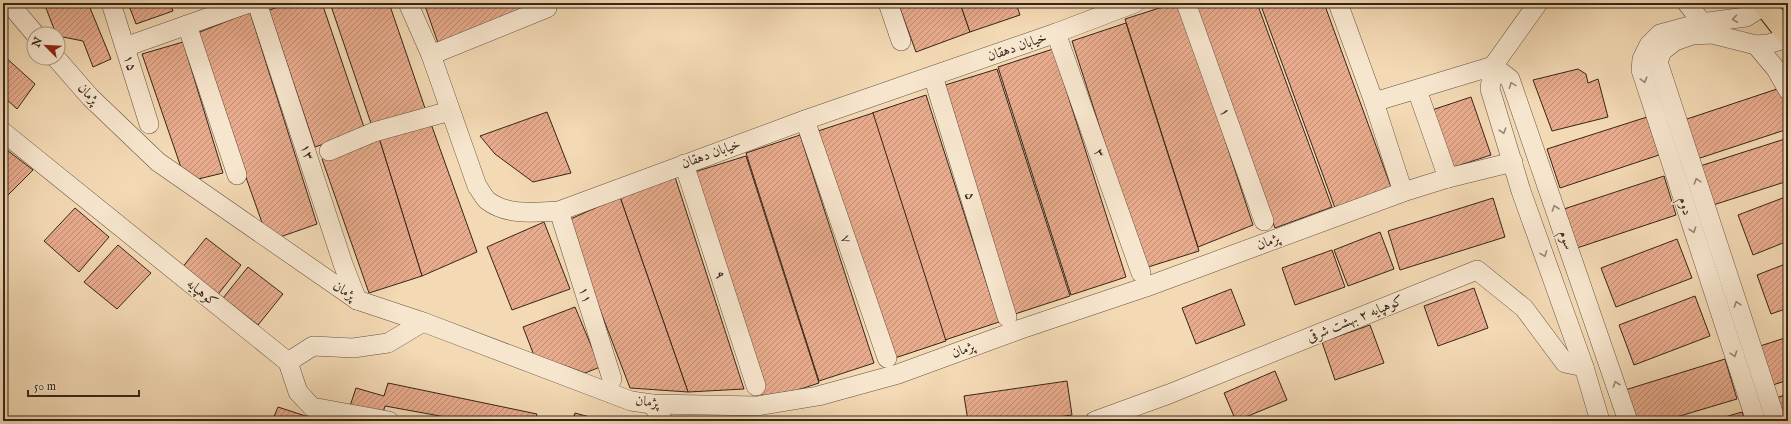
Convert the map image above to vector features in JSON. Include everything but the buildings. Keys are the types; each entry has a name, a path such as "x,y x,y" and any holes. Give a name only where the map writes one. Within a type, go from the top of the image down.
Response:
{"main road":[{"path":"1764,4 1788,35"}],"street":[{"path":"9,3 28,26"},
{"name":"۱۵","path":"111,3 149,124"},
{"path":"125,47 249,3"},
{"name":"۱۳","path":"257,3 356,300"},
{"name":"خیابان دهقان","path":"408,3 431,56 477,186 487,200 500,208 514,211 559,211 805,120 1056,33 1135,3"},
{"path":"888,3 901,40"},
{"name":"۱","path":"1186,3 1264,221"},
{"path":"1338,3 1374,102 1403,192"},
{"name":"سوم","path":"1538,3 1493,66 1490,88 1521,191 1584,367 1600,421"},
{"path":"1687,3 1707,28 1741,42 1756,45 1768,44 1788,38"},
{"path":"1650,60 1675,41 1707,28 1746,17 1764,4"},
{"path":"431,56 547,8"},
{"path":"187,25 237,175"},
{"name":"۳","path":"1056,33 1141,273"},
{"path":"1756,45 1776,69 1788,90"},
{"name":"دوم","path":"1756,421 1643,80 1641,70 1650,60 1776,421"},
{"name":"پژمان","path":"63,66 90,97 158,162 356,300 422,322 631,402 652,404 757,406 818,396 890,376 1146,287 1403,192 1448,178 1513,162"},
{"path":"1374,102 1493,66"},
{"name":"سوم","path":"1493,66 1510,79 1628,421"},
{"name":"۵","path":"933,76 1007,316"},
{"path":"1417,90 1448,178"},
{"name":"۱۳","path":"329,151 374,132 450,111"},
{"name":"۷","path":"805,120 887,358"},
{"name":"کوهپایه","path":"3,132 288,362"},
{"name":"۹","path":"684,164 756,386"},
{"name":"۱۱","path":"559,211 612,380"},
{"name":"کوهپایه ۲ بهشت شرقی","path":"1095,421 1169,394 1477,270 1524,308 1565,363 1584,367"},
{"path":"389,421 312,407 298,392 288,362 313,346 352,348 388,343 422,322"},
{"path":"652,404 663,421"}]}
